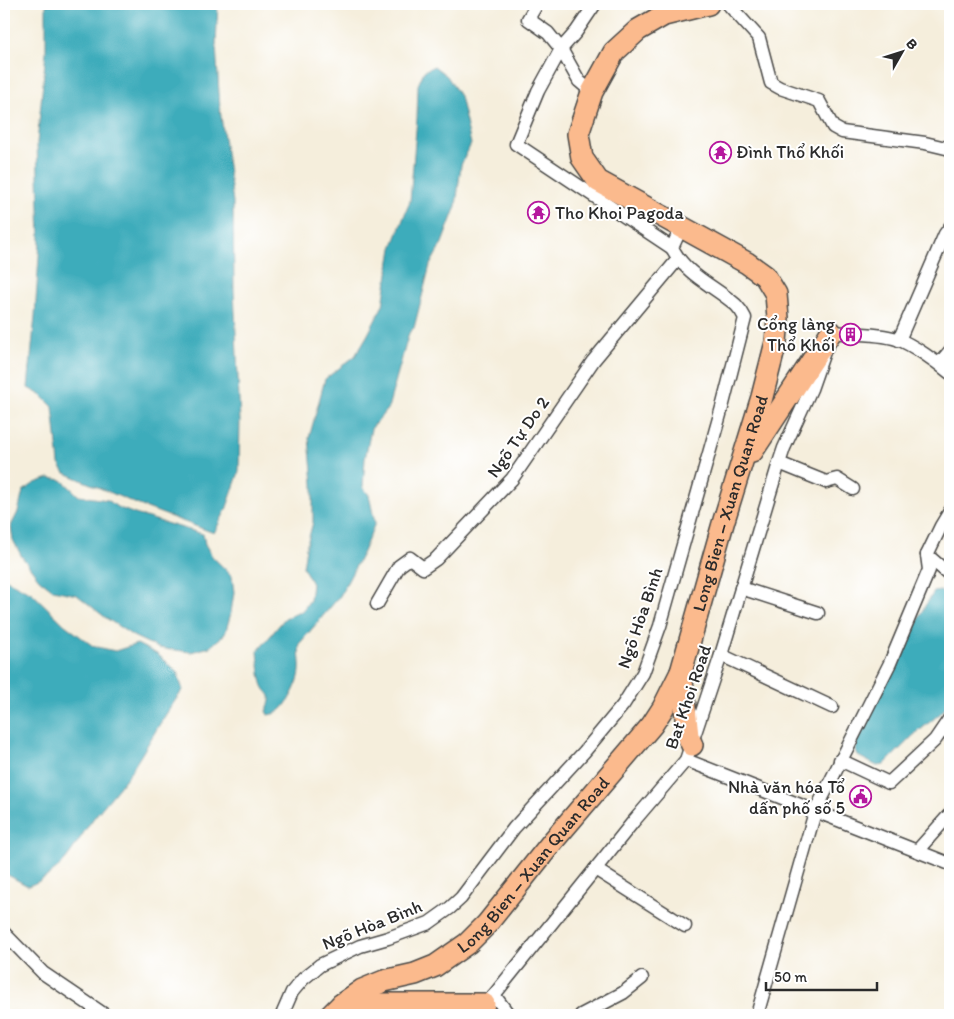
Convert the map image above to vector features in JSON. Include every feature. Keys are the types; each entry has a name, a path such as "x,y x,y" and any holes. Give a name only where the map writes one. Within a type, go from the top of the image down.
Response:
{"main road":[{"name":"Long Bien – Xuan Quan Road","path":"336,1010 362,990 384,981 415,974 435,966 468,943 487,924 553,841 652,725 681,672 762,397 776,342 778,318 776,294 765,276 747,263 598,181 582,158 578,134 592,92 614,52 638,30 664,15 708,4"},
{"path":"739,473 831,332"},
{"path":"681,672 689,752"},
{"path":"336,1010 484,1005"}],"street":[{"path":"537,4 528,19 548,33 561,49 580,81 592,92"},
{"path":"595,4 576,32 561,49 538,91 516,144 675,254 681,228"},
{"path":"728,4 759,38 772,83 780,88 819,101 832,127 842,132 926,143 950,149"},
{"path":"899,340 945,234 950,227"},
{"name":"Ngõ Tự Do 2","path":"377,604 399,566 410,558 423,568 436,559 512,479 593,361 675,254"},
{"name":"Ngõ Hòa Bình","path":"282,1015 292,992 303,979 320,965 360,946 429,923 442,915 460,898 514,828 584,752 622,705 643,673 663,617 723,404 745,318 742,311 736,305 692,274 675,254"},
{"path":"831,332 885,336 899,340 950,373"},
{"name":"Bat Khoi Road","path":"484,1005 689,752 721,655 784,448 811,389 831,332"},
{"path":"938,364 950,351"},
{"path":"779,463 826,482 837,480 853,489"},
{"path":"757,1015 815,812 890,663 929,570 927,555 950,511"},
{"path":"927,555 950,575"},
{"path":"741,588 818,613"},
{"path":"721,655 832,707"},
{"path":"840,760 889,782 935,740 950,718"},
{"path":"689,752 815,812 950,864"},
{"path":"917,851 950,814"},
{"path":"595,869 685,926"},
{"path":"4,933 43,973 105,1015"},
{"path":"581,1015 623,994 642,978"},
{"path":"484,1005 509,1015"}],"water":[{"path":"46,4 218,4 216,45 220,109 233,202 234,290 240,421 239,472 226,510 214,533 139,505 65,473 59,464 53,407 41,395 28,388 40,241 37,143 46,52"},
{"path":"434,66 447,76 460,96 471,144 461,165 456,206 442,243 430,265 414,328 409,333 388,408 371,429 365,459 363,487 369,495 375,523 363,552 340,596 300,643 300,675 291,696 285,706 275,713 268,715 266,711 270,697 262,683 258,651 285,618 302,611 310,600 312,584 303,567 313,522 313,484 309,438 325,379 355,356 383,305 392,248 410,201 418,85 424,71"},
{"path":"49,478 62,480 79,496 108,500 117,507 135,514 203,534 205,544 212,556 232,576 234,592 225,634 210,647 191,652 158,648 133,636 77,595 53,590 39,579 22,557 13,540 11,526 18,512 23,491 35,483"},
{"path":"7,580 32,593 65,625 93,646 115,651 137,644 157,654 177,672 183,690 127,777 93,819 73,850 59,867 40,881 28,886 4,873 4,581"},
{"path":"940,591 950,596 950,701 941,713 914,735 884,765 877,766 858,756 855,750 856,742 925,606 934,592"}],"place":[{"name":"Đình Thổ Khối","path":"720,152"},
{"name":"Tho Khoi Pagoda","path":"539,213"},
{"name":"Cổng làng Thổ Khối","path":"851,334"},
{"name":"Nhà văn hóa Tổ dấn phố số 5","path":"861,797"}]}
